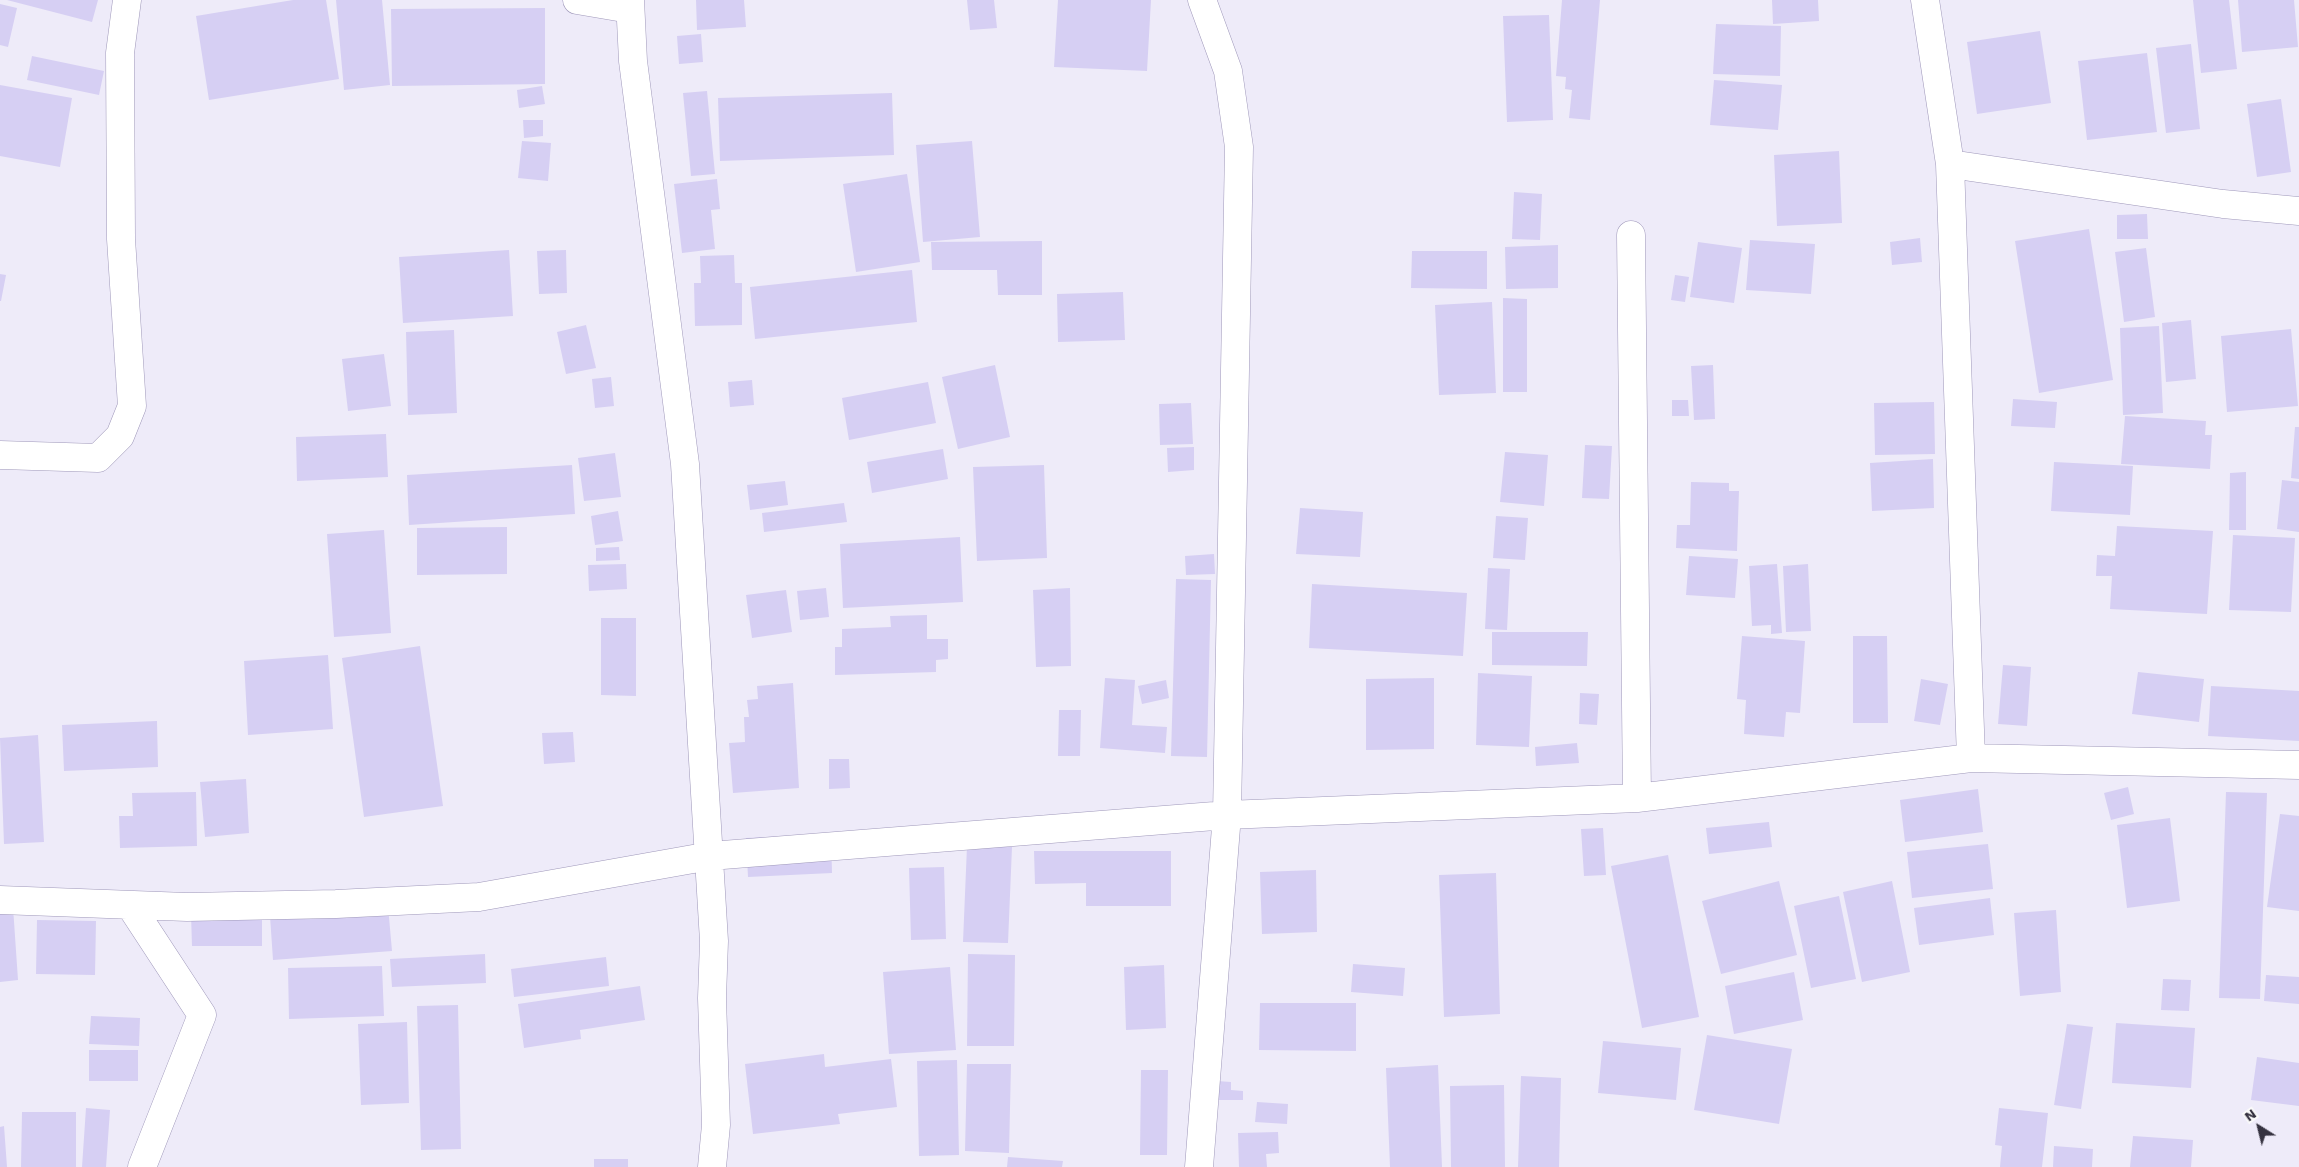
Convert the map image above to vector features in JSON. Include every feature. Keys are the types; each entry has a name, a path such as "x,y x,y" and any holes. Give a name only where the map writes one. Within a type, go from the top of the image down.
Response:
{"street":[{"path":"0,455 98,458 120,436 132,406 121,239 120,53 127,0"},
{"path":"577,0 630,4 633,61 685,464 714,941 712,998 716,1125 712,1167"},
{"path":"1199,1167 1227,816 1239,147 1228,71 1202,0"},
{"path":"1925,0 1950,164 1971,758"},
{"path":"1950,164 2223,204 2299,211"},
{"path":"1631,235 1637,798"},
{"path":"0,900 187,908 336,904 479,897 710,856 1227,816 1637,798 1971,758 2299,765"},
{"path":"130,905 202,1015 142,1167"}],"building":[{"path":"7,0 98,0 92,22"},
{"path":"293,0 326,0 339,79 209,100 196,16"},
{"path":"336,0 382,0 390,85 344,90"},
{"path":"696,0 744,0 746,27 697,30"},
{"path":"967,0 994,0 997,28 970,30"},
{"path":"1058,0 1151,0 1147,71 1054,67"},
{"path":"1562,0 1600,0 1590,120 1569,118 1572,90 1565,89 1566,77 1556,76"},
{"path":"1772,0 1818,0 1819,21 1773,24"},
{"path":"2193,0 2229,0 2237,69 2201,73"},
{"path":"2238,0 2294,0 2298,47 2242,52"},
{"path":"0,4 17,8 8,47 0,45"},
{"path":"545,8 545,84 392,86 391,9"},
{"path":"1549,15 1553,120 1507,122 1503,16"},
{"path":"1716,24 1781,26 1780,76 1713,74"},
{"path":"2040,31 2051,103 1977,114 1967,42"},
{"path":"701,34 703,62 679,64 677,36"},
{"path":"2191,44 2200,129 2166,133 2156,48"},
{"path":"2147,53 2157,132 2087,140 2078,61"},
{"path":"32,56 104,71 99,95 27,80"},
{"path":"1714,80 1782,85 1778,130 1710,125"},
{"path":"0,85 72,98 60,167 0,156"},
{"path":"542,86 545,104 519,108 517,90"},
{"path":"707,91 715,174 691,176 683,93"},
{"path":"892,93 894,155 720,161 718,98"},
{"path":"2281,99 2291,172 2257,177 2247,104"},
{"path":"523,120 543,120 543,136 524,138"},
{"path":"522,141 551,143 548,181 518,178"},
{"path":"972,141 980,237 923,242 916,145"},
{"path":"1839,151 1842,223 1777,226 1774,155"},
{"path":"907,174 920,262 856,272 843,184"},
{"path":"717,179 720,209 711,210 715,249 682,253 674,184"},
{"path":"1514,192 1542,194 1540,240 1512,239"},
{"path":"2147,214 2148,239 2117,239 2117,215"},
{"path":"2089,229 2113,380 2039,393 2015,241"},
{"path":"1920,238 1922,262 1892,265 1890,242"},
{"path":"1750,240 1815,244 1811,294 1746,290"},
{"path":"1042,241 1042,295 998,295 997,270 932,270 931,242"},
{"path":"1698,242 1742,248 1734,303 1690,297"},
{"path":"1558,245 1558,288 1506,289 1505,247"},
{"path":"2146,248 2155,317 2124,322 2115,252"},
{"path":"509,250 513,316 403,323 399,257"},
{"path":"566,250 567,293 539,294 537,251"},
{"path":"1412,251 1487,251 1487,289 1411,288"},
{"path":"734,255 735,283 742,283 742,325 695,326 694,283 701,283 700,256"},
{"path":"912,270 917,322 755,339 750,287"},
{"path":"0,274 6,275 1,301 0,301"},
{"path":"1675,275 1689,277 1685,302 1671,300"},
{"path":"1123,292 1125,340 1058,342 1057,294"},
{"path":"1503,298 1527,299 1527,392 1503,392"},
{"path":"1492,302 1496,393 1439,395 1435,305"},
{"path":"2191,320 2196,379 2166,382 2162,323"},
{"path":"586,325 596,368 566,374 557,332"},
{"path":"2159,326 2163,413 2123,415 2120,328"},
{"path":"2291,329 2298,406 2227,412 2221,336"},
{"path":"454,330 457,413 408,415 406,332"},
{"path":"384,354 391,406 348,411 342,359"},
{"path":"995,365 1010,437 958,449 942,377"},
{"path":"1713,365 1715,419 1694,420 1691,366"},
{"path":"611,377 614,406 595,408 592,379"},
{"path":"752,380 754,405 730,407 728,382"},
{"path":"928,382 936,423 849,440 842,398"},
{"path":"2013,399 2057,402 2055,428 2011,426"},
{"path":"1672,400 1688,400 1689,416 1672,416"},
{"path":"1934,402 1935,454 1875,455 1874,403"},
{"path":"1191,403 1193,444 1160,445 1159,404"},
{"path":"2125,416 2206,421 2205,435 2212,435 2210,469 2121,464"},
{"path":"2295,427 2299,427 2299,479 2291,478"},
{"path":"386,434 388,477 297,481 296,437"},
{"path":"1585,445 1612,446 1609,499 1582,498"},
{"path":"1194,447 1194,470 1168,472 1167,448"},
{"path":"943,449 948,479 872,493 867,462"},
{"path":"1505,452 1548,455 1544,506 1500,502"},
{"path":"615,453 621,497 584,501 578,458"},
{"path":"1933,459 1934,508 1872,511 1870,463"},
{"path":"2054,462 2133,466 2130,515 2051,511"},
{"path":"572,465 575,514 409,525 407,475"},
{"path":"1044,465 1047,558 977,561 973,467"},
{"path":"2246,472 2246,530 2229,530 2230,473"},
{"path":"2282,480 2299,482 2299,532 2277,529"},
{"path":"785,481 788,505 750,510 747,485"},
{"path":"1691,482 1729,483 1729,491 1739,491 1737,551 1676,548 1677,525 1690,525"},
{"path":"844,503 847,522 764,532 762,513"},
{"path":"1300,508 1363,512 1360,557 1296,554"},
{"path":"618,511 623,541 595,545 591,516"},
{"path":"1496,516 1528,518 1525,560 1493,558"},
{"path":"2117,526 2213,531 2207,614 2110,609 2112,576 2096,576 2097,555 2115,556"},
{"path":"507,527 507,574 417,575 417,528"},
{"path":"384,530 391,633 334,637 327,534"},
{"path":"2233,535 2295,538 2291,612 2229,610"},
{"path":"960,537 963,602 843,608 840,544"},
{"path":"619,547 620,560 596,561 596,548"},
{"path":"1214,554 1215,574 1186,575 1185,556"},
{"path":"1689,556 1738,559 1735,598 1686,595"},
{"path":"626,564 627,589 589,591 588,565"},
{"path":"1777,564 1782,633 1771,634 1771,625 1752,626 1749,566"},
{"path":"1808,564 1811,631 1786,632 1783,566"},
{"path":"1488,568 1510,569 1507,630 1485,629"},
{"path":"1176,579 1211,580 1207,757 1171,756"},
{"path":"1312,584 1467,593 1463,656 1309,648"},
{"path":"826,588 829,617 800,620 797,591"},
{"path":"1070,588 1071,666 1036,667 1033,590"},
{"path":"786,590 792,632 752,638 746,595"},
{"path":"927,615 927,639 948,639 948,659 936,660 936,672 835,675 835,647 842,647 842,629 891,627 890,616"},
{"path":"601,618 636,618 636,696 601,695"},
{"path":"1492,632 1588,632 1587,666 1492,665"},
{"path":"1742,636 1805,641 1800,713 1786,712 1784,737 1744,734 1746,700 1737,699"},
{"path":"1853,636 1887,636 1888,723 1853,723"},
{"path":"420,646 443,806 364,817 342,658"},
{"path":"328,655 333,729 248,735 244,661"},
{"path":"2003,665 2031,667 2027,726 1998,724"},
{"path":"2138,672 2204,679 2199,722 2132,714"},
{"path":"1478,673 1532,676 1529,747 1476,745"},
{"path":"1105,678 1135,680 1132,725 1167,727 1165,753 1100,748"},
{"path":"1434,678 1434,749 1366,750 1366,679"},
{"path":"1921,679 1948,684 1940,725 1914,721"},
{"path":"1166,680 1169,698 1142,704 1138,686"},
{"path":"793,683 799,788 733,793 729,743 745,742 744,717 749,717 747,700 758,699 757,686"},
{"path":"2211,686 2299,691 2299,741 2208,736"},
{"path":"1580,693 1599,694 1597,725 1579,724"},
{"path":"1059,710 1081,710 1080,756 1058,756"},
{"path":"157,721 158,767 64,771 62,725"},
{"path":"573,732 575,762 544,764 542,733"},
{"path":"38,735 44,842 4,844 0,738"},
{"path":"1577,743 1579,763 1536,766 1535,747"},
{"path":"829,759 849,759 850,788 829,789"},
{"path":"246,779 249,833 205,837 200,782"},
{"path":"2128,787 2134,814 2111,820 2104,793"},
{"path":"1978,789 1983,832 1905,842 1900,800"},
{"path":"196,792 197,846 120,848 119,816 133,816 132,793"},
{"path":"2226,792 2267,793 2260,999 2219,998"},
{"path":"2280,814 2299,816 2299,911 2267,907"},
{"path":"2170,818 2180,901 2127,908 2117,825"},
{"path":"1769,822 1772,847 1709,854 1706,828"},
{"path":"1603,828 1606,875 1584,876 1581,829"},
{"path":"831,834 832,873 748,877 746,838"},
{"path":"1988,844 1993,889 1912,898 1907,852"},
{"path":"967,846 1012,847 1008,943 963,942"},
{"path":"1034,851 1171,851 1171,906 1086,906 1086,883 1035,884"},
{"path":"1668,855 1699,1017 1642,1028 1611,866"},
{"path":"944,867 946,939 911,940 909,868"},
{"path":"1316,870 1317,932 1262,934 1260,872"},
{"path":"1496,873 1500,1014 1444,1017 1439,875"},
{"path":"1779,881 1797,955 1721,974 1702,901"},
{"path":"1892,881 1910,972 1862,982 1843,892"},
{"path":"1839,896 1856,979 1811,988 1794,906"},
{"path":"1990,898 1994,935 1919,945 1914,908"},
{"path":"388,906 392,951 273,960 270,916"},
{"path":"13,907 18,980 0,982 0,909"},
{"path":"2056,910 2061,992 2020,996 2014,913"},
{"path":"191,914 262,914 262,946 192,946"},
{"path":"37,920 96,921 95,975 36,974"},
{"path":"485,954 486,983 392,987 390,959"},
{"path":"968,954 1015,955 1014,1046 967,1046"},
{"path":"606,957 609,986 514,997 511,969"},
{"path":"1353,964 1405,968 1403,996 1351,992"},
{"path":"1164,965 1166,1028 1126,1030 1124,967"},
{"path":"382,966 384,1016 289,1019 288,968"},
{"path":"950,967 956,1050 889,1054 883,972"},
{"path":"1794,972 1803,1020 1734,1034 1725,986"},
{"path":"2266,975 2299,977 2299,1004 2264,1001"},
{"path":"2163,979 2191,980 2189,1011 2161,1010"},
{"path":"640,986 645,1020 580,1030 581,1039 524,1048 518,1004"},
{"path":"1260,1003 1356,1003 1356,1051 1259,1050"},
{"path":"458,1005 461,1149 421,1150 417,1006"},
{"path":"91,1016 140,1018 139,1046 89,1044"},
{"path":"407,1022 409,1103 361,1105 358,1024"},
{"path":"2116,1023 2195,1028 2191,1088 2112,1083"},
{"path":"2067,1024 2093,1027 2081,1109 2054,1105"},
{"path":"1707,1035 1792,1049 1779,1124 1694,1110"},
{"path":"1603,1041 1681,1048 1676,1100 1598,1093"},
{"path":"89,1050 138,1050 138,1081 89,1081"},
{"path":"824,1054 825,1067 891,1059 897,1107 838,1114 840,1124 753,1134 745,1064"},
{"path":"2257,1057 2299,1063 2299,1106 2251,1100"},
{"path":"957,1060 959,1155 919,1156 917,1061"},
{"path":"967,1064 1011,1064 1009,1153 965,1151"},
{"path":"1438,1065 1442,1167 1390,1167 1386,1068"},
{"path":"1141,1070 1168,1070 1167,1155 1140,1155"},
{"path":"1521,1076 1561,1078 1559,1167 1518,1167"},
{"path":"1217,1081 1231,1082 1231,1090 1243,1091 1243,1100 1216,1100"},
{"path":"1504,1085 1505,1167 1451,1167 1450,1086"},
{"path":"1257,1102 1288,1104 1287,1124 1255,1122"},
{"path":"86,1108 110,1110 106,1167 82,1167"},
{"path":"1999,1108 2048,1113 2042,1167 2000,1167 2002,1146 1995,1145"},
{"path":"22,1112 76,1112 76,1167 21,1167"},
{"path":"4,1126 7,1167 0,1167 0,1127"},
{"path":"1278,1132 1279,1153 1266,1154 1267,1167 1239,1167 1238,1133"},
{"path":"2133,1136 2193,1140 2191,1167 2130,1167"},
{"path":"2054,1146 2093,1149 2092,1167 2053,1167"},
{"path":"1008,1157 1063,1161 1062,1167 1007,1167"},
{"path":"594,1159 628,1159 628,1167 594,1167"}]}
